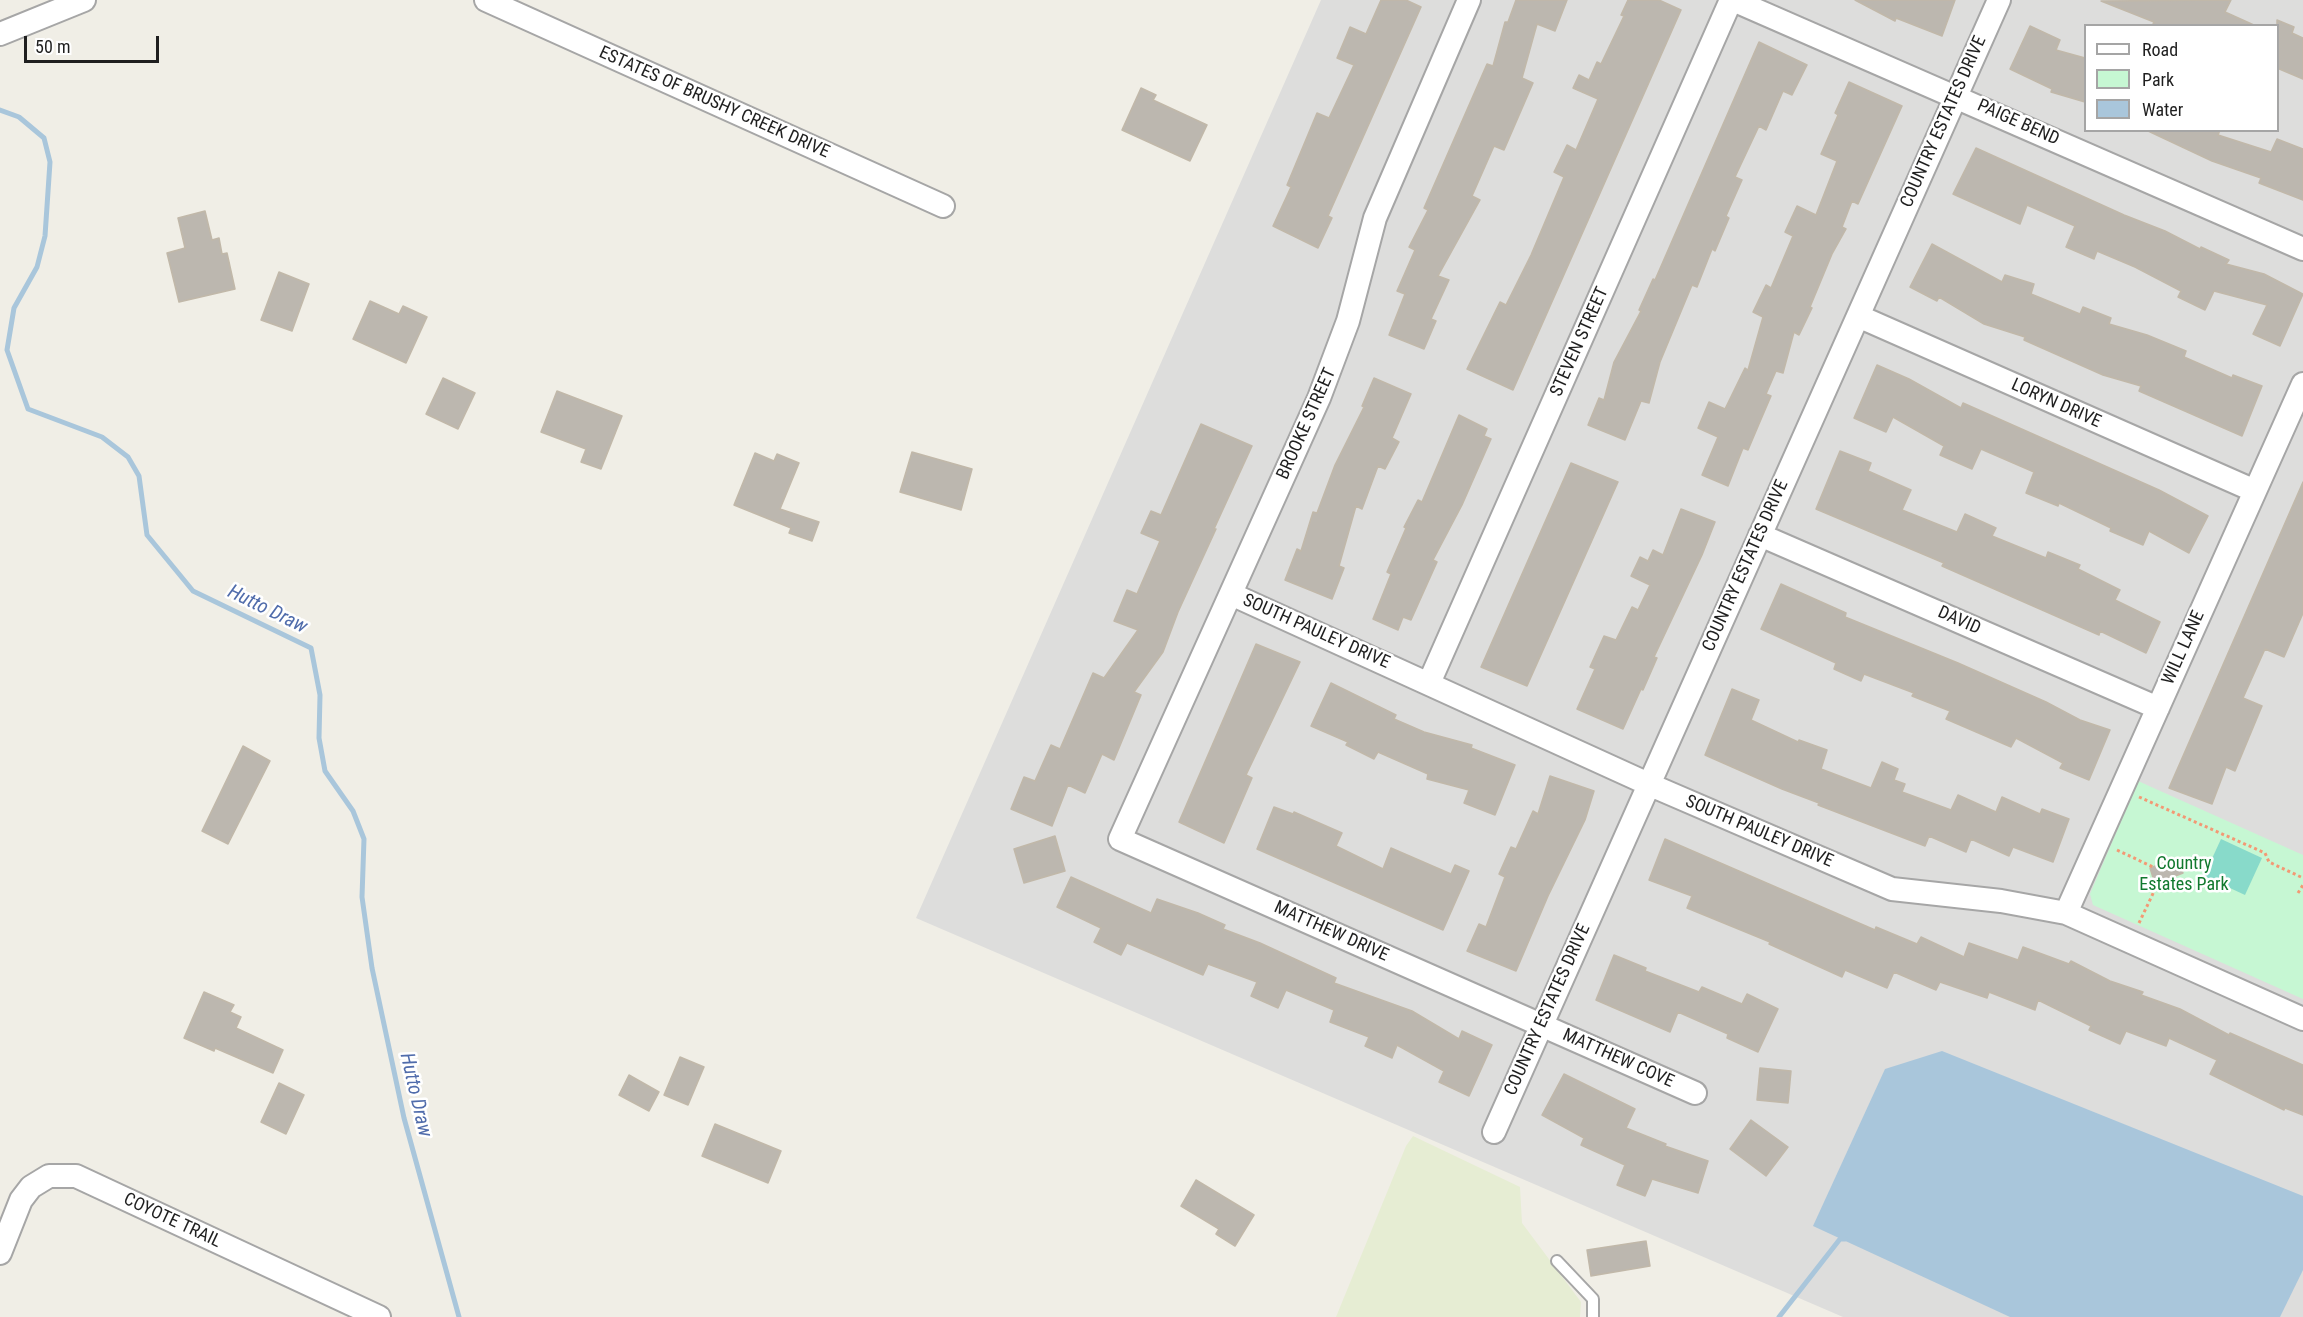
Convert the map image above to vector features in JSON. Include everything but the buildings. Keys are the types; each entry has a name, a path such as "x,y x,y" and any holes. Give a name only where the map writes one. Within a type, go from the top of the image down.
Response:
{"street":[{"path":"0,34 84,0"},
{"name":"ESTATES OF BRUSHY CREEK DRIVE","path":"486,0 943,206"},
{"name":"BROOKE STREET","path":"1120,839 1336,356 1375,218 1469,0"},
{"name":"PAIGE BEND","path":"1732,0 2303,249"},
{"name":"STEVEN STREET","path":"1429,683 1732,0"},
{"name":"COUNTRY ESTATES DRIVE","path":"1494,1132 1999,0"},
{"name":"LORYN DRIVE","path":"1858,316 2255,492"},
{"name":"WILL LANE","path":"2066,913 2303,384"},
{"name":"DAVID","path":"1760,535 2158,708"},
{"name":"SOUTH PAULEY DRIVE","path":"1231,594 1649,783 1892,889 2001,901 2066,913 2303,1018"},
{"name":"MATTHEW DRIVE","path":"1120,839 1542,1025"},
{"name":"MATTHEW COVE","path":"1542,1025 1695,1093"},
{"name":"COYOTE TRAIL","path":"0,1253 21,1200 31,1187 49,1176 76,1176 379,1317"}],"lane":[{"path":"1557,1261 1593,1299 1593,1317"}],"path":[{"path":"2135,796 2265,853 2269,862 2303,878"},
{"path":"2112,848 2154,867"},
{"path":"2139,923 2158,883"},
{"path":"2298,893 2303,885"}],"shaded area":[{"path":"1321,0 2303,0 2303,1317 1843,1317 916,918"},
{"path":"2221,839 2262,858 2245,895 2204,876"}],"green space":[{"name":"Country Estates Park","path":"2138,781 2303,855 2303,999 2093,905 2090,894"},
{"path":"1413,1136 1520,1187 1522,1223 1581,1302 1580,1317 1336,1317 1406,1146"}],"water":[{"path":"1942,1051 2303,1196 2303,1270 2280,1317 2010,1317 1813,1226 1885,1069"}],"waterway":[{"name":"Hutto Draw","path":"0,110 19,117 44,138 50,162 45,236 37,267 14,308 7,350 28,409 102,437 128,457 139,476 147,535 193,591 311,648 320,695 319,738 325,771 353,811 364,839 362,897 372,968 404,1118 459,1317"},
{"path":"1779,1317 1840,1239 1845,1239"}]}
